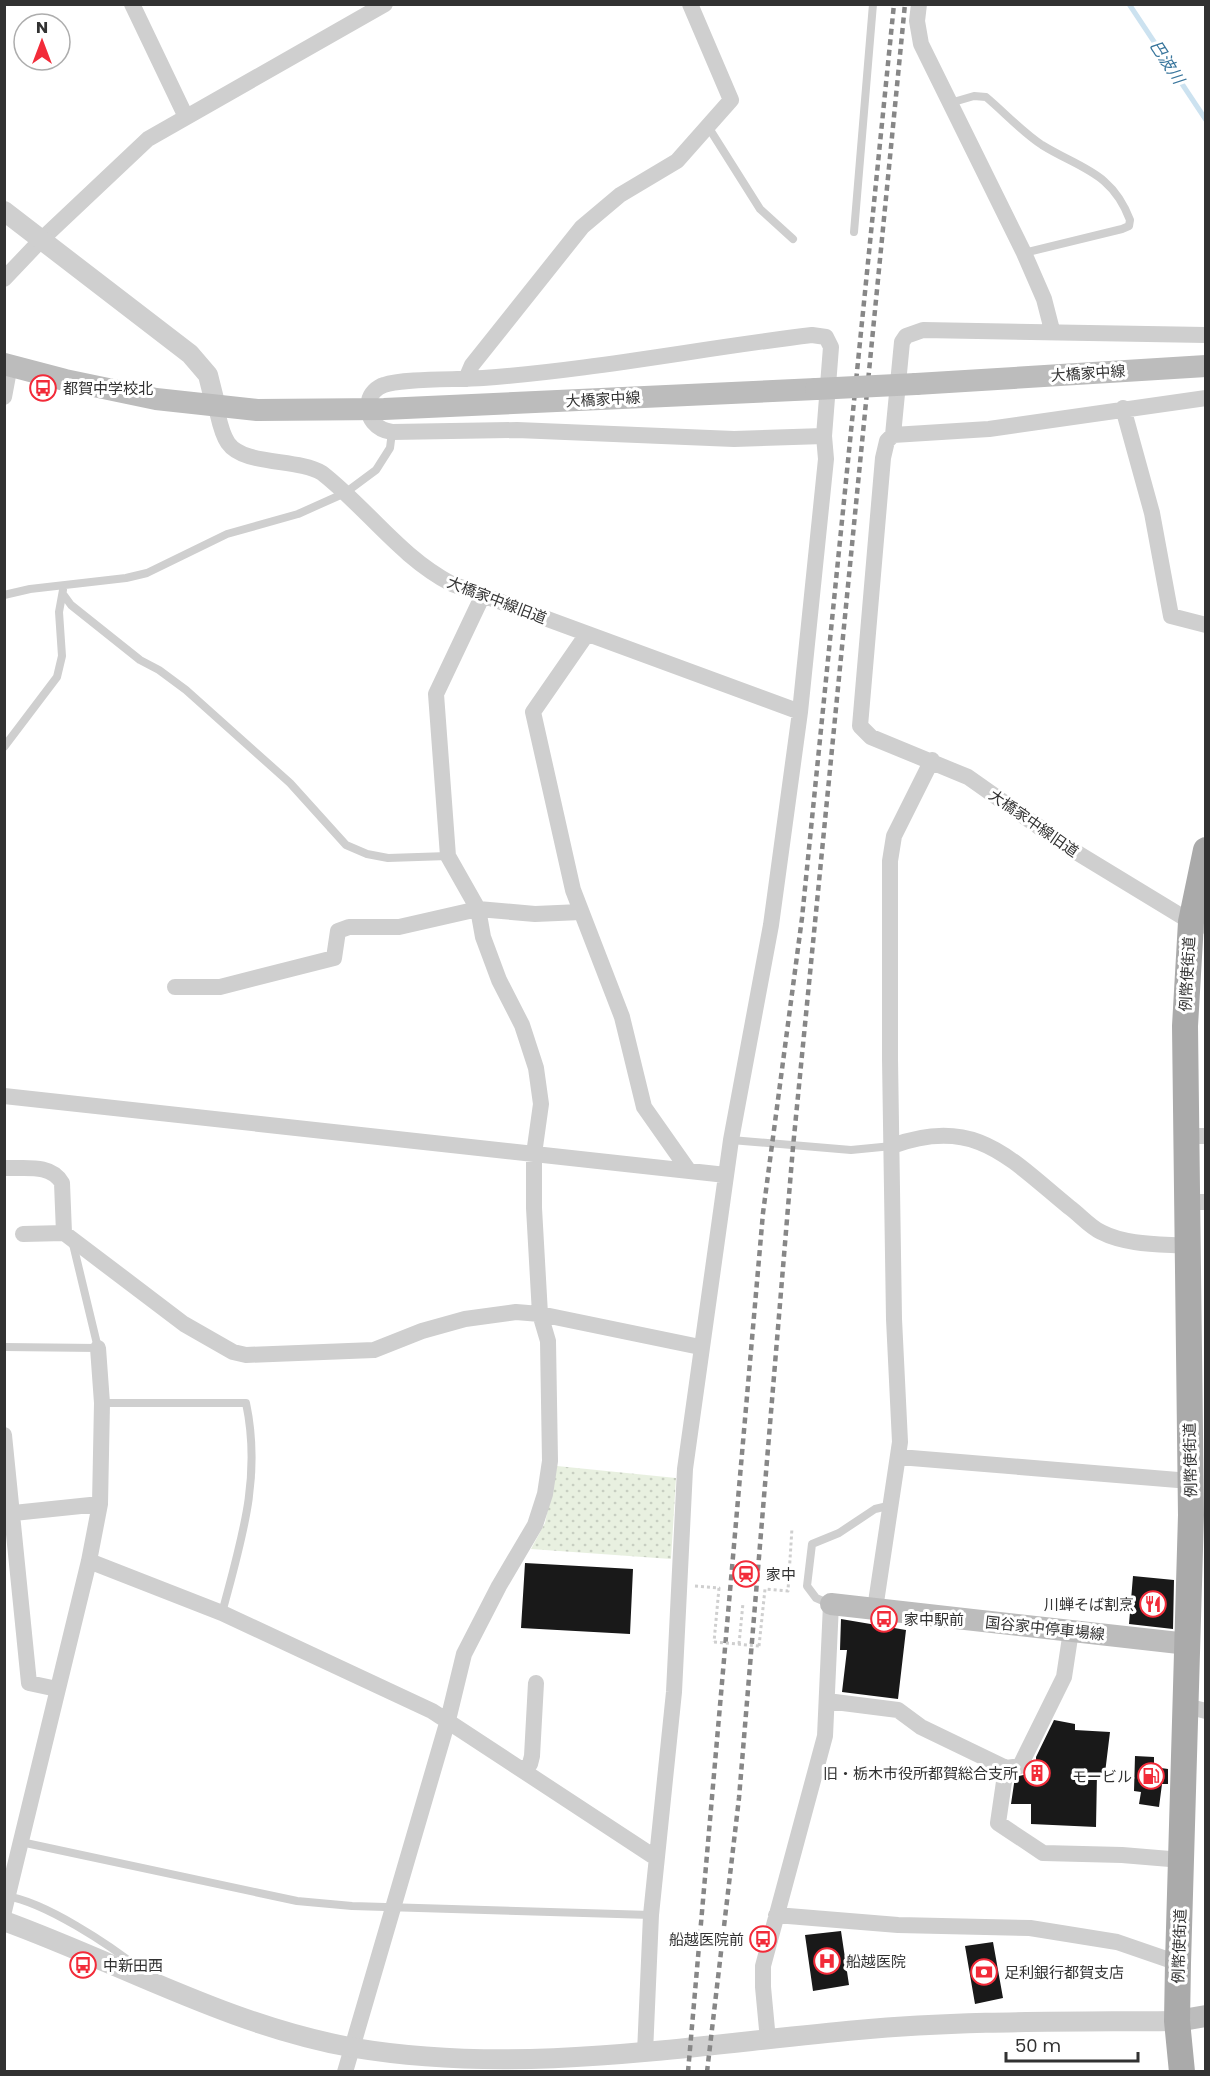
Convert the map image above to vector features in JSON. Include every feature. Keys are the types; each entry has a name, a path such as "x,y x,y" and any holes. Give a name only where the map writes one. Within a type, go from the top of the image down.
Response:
{"main road":[{"name":"大橋家中線","path":"7,364 119,392 216,407 257,410 368,409 816,389 1206,366"},
{"name":"例幣使街道","path":"1180,2071 1177,2021 1178,1963 1182,1860 1196,1708 1194,1634 1198,1514 1190,1481 1187,1246 1196,1202 1196,1136 1185,1026 1206,850"},
{"name":"国谷家中停車場線","path":"831,1604 1071,1631 1194,1634"},
{"path":"1177,2021 1206,2016"}],"street":[{"path":"132,4 186,117"},
{"path":"4,279 42,238 148,139 385,4"},
{"path":"466,379 472,365 582,227 620,195 677,161 730,100 690,4"},
{"path":"919,4 917,21 921,44 1024,254 1044,299 1052,330"},
{"path":"4,211 190,354 208,375 216,407"},
{"path":"1206,335 1052,330 924,330 906,336 902,342 893,435 989,429 1123,408 1206,398"},
{"path":"645,2053 651,1915 674,1692 685,1469 700,1347 726,1175 771,925 800,712 826,459 824,436 831,347 826,338 812,335 577,367 383,385 369,399 368,409 374,425 381,431 392,432 518,430 734,438 824,436"},
{"path":"4,398 7,364"},
{"name":"大橋家中線旧道","path":"216,407 223,434 235,449 254,457 311,467 345,493 431,573 482,597 800,712"},
{"path":"1123,408 1152,513 1171,616 1206,625"},
{"name":"大橋家中線旧道","path":"893,435 887,441 883,458 859,711 860,726 871,737 932,760 968,777 1066,846 1198,924"},
{"path":"345,2072 448,1720 464,1654 499,1586 535,1525 545,1494 550,1461 548,1341 540,1314 534,1208 534,1154 541,1104 536,1068 522,1025 499,980 483,937 478,909 448,856 436,694 482,597"},
{"path":"587,634 533,712 573,890 622,1017 644,1107 689,1171"},
{"path":"875,1609 898,1457 892,1146 891,848 894,836 932,760"},
{"path":"175,987 220,987 334,958 338,931 349,927 399,927 478,909 535,914 581,912"},
{"path":"4,1096 726,1175"},
{"path":"892,1146 914,1139 956,1135 976,1140 997,1149 1101,1232 1143,1243 1187,1246"},
{"path":"4,1168 51,1170 58,1175 62,1183 68,1236"},
{"path":"23,1234 68,1236 184,1324 233,1352 246,1355 374,1350 422,1331 465,1319 516,1312 540,1314 700,1347"},
{"path":"6,1901 89,1561 100,1504 102,1403 98,1348"},
{"path":"4,1435 9,1513 29,1683 57,1689"},
{"path":"898,1457 1190,1481"},
{"path":"9,1513 100,1504"},
{"path":"89,1561 222,1613 448,1720 656,1857"},
{"path":"768,2040 763,1966 825,1736 831,1604"},
{"path":"827,1701 898,1710 921,1726 1006,1768 1020,1766 1030,1752 1064,1677 1071,1631"},
{"path":"523,1770 531,1764 536,1683"},
{"path":"1006,1768 998,1823 1043,1853 1122,1855 1182,1860"},
{"path":"776,1915 898,1925 1030,1928 1117,1942 1178,1963"},
{"path":"4,1921 56,1940 241,2019 297,2036 387,2053 510,2058 594,2058 858,2030 966,2023 1177,2021"}],"lane":[{"path":"854,232 873,4"},
{"path":"950,103 974,96 986,97 1040,144 1110,183 1130,220 1129,226 1122,229 1024,254"},
{"path":"707,125 760,208 793,238"},
{"path":"4,595 30,589 63,590 147,573 227,534 283,520 345,493 383,462 390,448 392,432"},
{"path":"4,747 57,677 62,656 59,612 63,590"},
{"path":"63,590 71,605 140,660 159,670 186,690 290,783 346,845 367,854 388,858 448,856"},
{"path":"732,1140 851,1150 892,1146"},
{"path":"4,1347 98,1348 68,1236"},
{"path":"102,1403 246,1403 253,1436 252,1484 241,1541 222,1613"},
{"path":"831,1604 816,1598 809,1591 812,1544 839,1533 875,1509 892,1505"},
{"path":"21,1842 297,1901 392,1907 651,1915"},
{"path":"6,1901 68,1922 112,1948 162,1987"}],"path":[{"path":"686,1585 719,1588 714,1642 759,1646 765,1588 788,1591 792,1528"},
{"path":"739,1644 743,1604"}],"green space":[{"path":"557,1466 676,1478 671,1559 531,1549 545,1523"}],"building":[{"path":"525,1563 633,1569 630,1634 521,1628"},
{"name":"川蝉そば割烹","path":"1133,1576 1174,1580 1173,1629 1129,1624"},
{"path":"841,1619 906,1630 898,1699 842,1692 847,1650 840,1650"},
{"name":"旧・栃木市役所都賀総合支所","path":"1054,1720 1075,1724 1075,1730 1110,1732 1105,1773 1097,1773 1096,1827 1031,1824 1031,1804 1011,1804 1015,1777 1036,1772 1036,1757"},
{"name":"モービル","path":"1135,1756 1154,1757 1154,1767 1168,1769 1168,1784 1162,1784 1159,1807 1139,1804 1141,1792 1134,1791"},
{"name":"船越医院","path":"841,1931 849,1985 813,1991 805,1935"},
{"name":"足利銀行都賀支店","path":"993,1942 1003,1998 975,2004 965,1946"}],"waterway":[{"name":"巴波川","path":"1129,4 1206,120"}],"railway":[{"path":"688,2072 763,1213 802,918 894,4"},
{"path":"707,2072 739,1798 793,1147 905,4"}],"place":[{"name":"都賀中学校北","path":"43,388"},
{"name":"家中","path":"746,1574"},
{"name":"川蝉そば割烹","path":"1153,1604"},
{"name":"家中駅前","path":"884,1619"},
{"name":"旧・栃木市役所都賀総合支所","path":"1037,1773"},
{"name":"モービル","path":"1151,1776"},
{"name":"船越医院前","path":"763,1939"},
{"name":"船越医院","path":"827,1961"},
{"name":"中新田西","path":"83,1965"},
{"name":"足利銀行都賀支店","path":"984,1972"}]}
